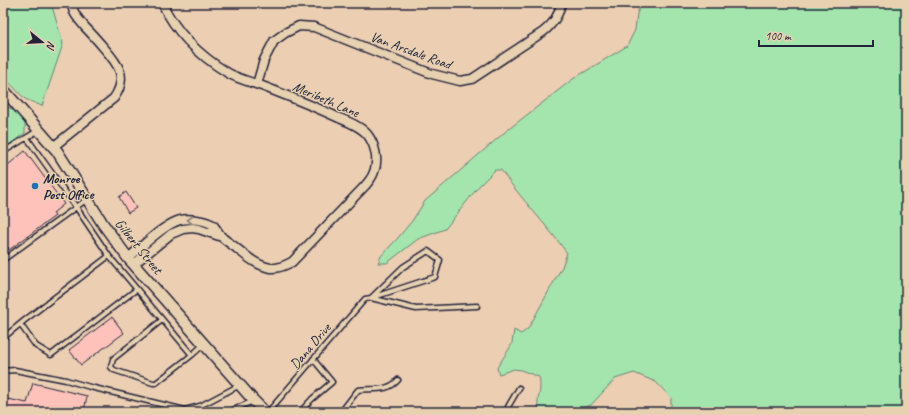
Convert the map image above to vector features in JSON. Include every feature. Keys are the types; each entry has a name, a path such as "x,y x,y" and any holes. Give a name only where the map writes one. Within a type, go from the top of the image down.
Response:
{"street":[{"path":"53,147 114,98 121,85 120,71 116,62 80,21 74,12 71,3"},
{"name":"Meribeth Lane","path":"131,261 162,230 180,220 188,219 207,223 213,226 222,237 264,266 272,268 282,267 292,262 362,190 375,171 377,158 373,142 359,127 329,113 230,74 205,57 184,37 167,14 162,3"},
{"name":"Van Arsdale Road","path":"257,84 264,60 274,41 285,32 299,26 314,27 432,74 460,81 472,79 551,26 556,18 561,3"},
{"name":"Gilbert Street","path":"3,89 57,151 103,224 131,261 254,401 267,412"}],"lane":[{"path":"3,152 39,130"},
{"path":"27,138 109,256 192,355"},
{"path":"3,260 87,200"},
{"path":"428,251 440,260 435,276 371,298 403,267 428,251"},
{"path":"3,338 109,256"},
{"path":"20,324 36,346 51,355 137,289"},
{"path":"371,298 416,309 477,306"},
{"name":"Dana Drive","path":"267,412 365,299 371,298"},
{"path":"162,320 113,359 111,368 156,383 205,344"},
{"path":"300,412 312,399 332,382 313,359"},
{"path":"3,371 15,370 66,380 183,411 200,406 240,385"},
{"path":"341,412 358,390 387,388 394,385 398,380"},
{"path":"506,412 519,388"},
{"path":"229,412 254,401"}],"green space":[{"path":"3,3 51,3 63,44 42,106 25,99 3,76"},
{"path":"641,3 906,3 906,412 669,412 671,407 671,398 656,382 634,373 615,379 591,405 561,412 539,410 539,377 514,369 499,374 497,368 511,346 514,330 521,334 528,329 562,267 567,253 501,170 495,170 479,186 445,229 418,239 387,263 378,263 381,256 412,221 425,201 505,132 573,79 627,46 635,30 637,14"},
{"path":"3,107 10,108 25,120 25,133 3,149"}],"building":[{"path":"25,151 64,204 53,213 55,216 9,250 8,247 3,252 3,169"},
{"path":"126,192 136,208 128,213 119,197"},
{"path":"112,317 124,333 81,365 69,350"},
{"path":"33,383 87,396 84,411 86,412 3,412 3,398 27,403"},
{"path":"469,408 476,411 477,408 484,411 467,412"}],"place":[{"name":"Monroe Post Office","path":"35,186"}]}
